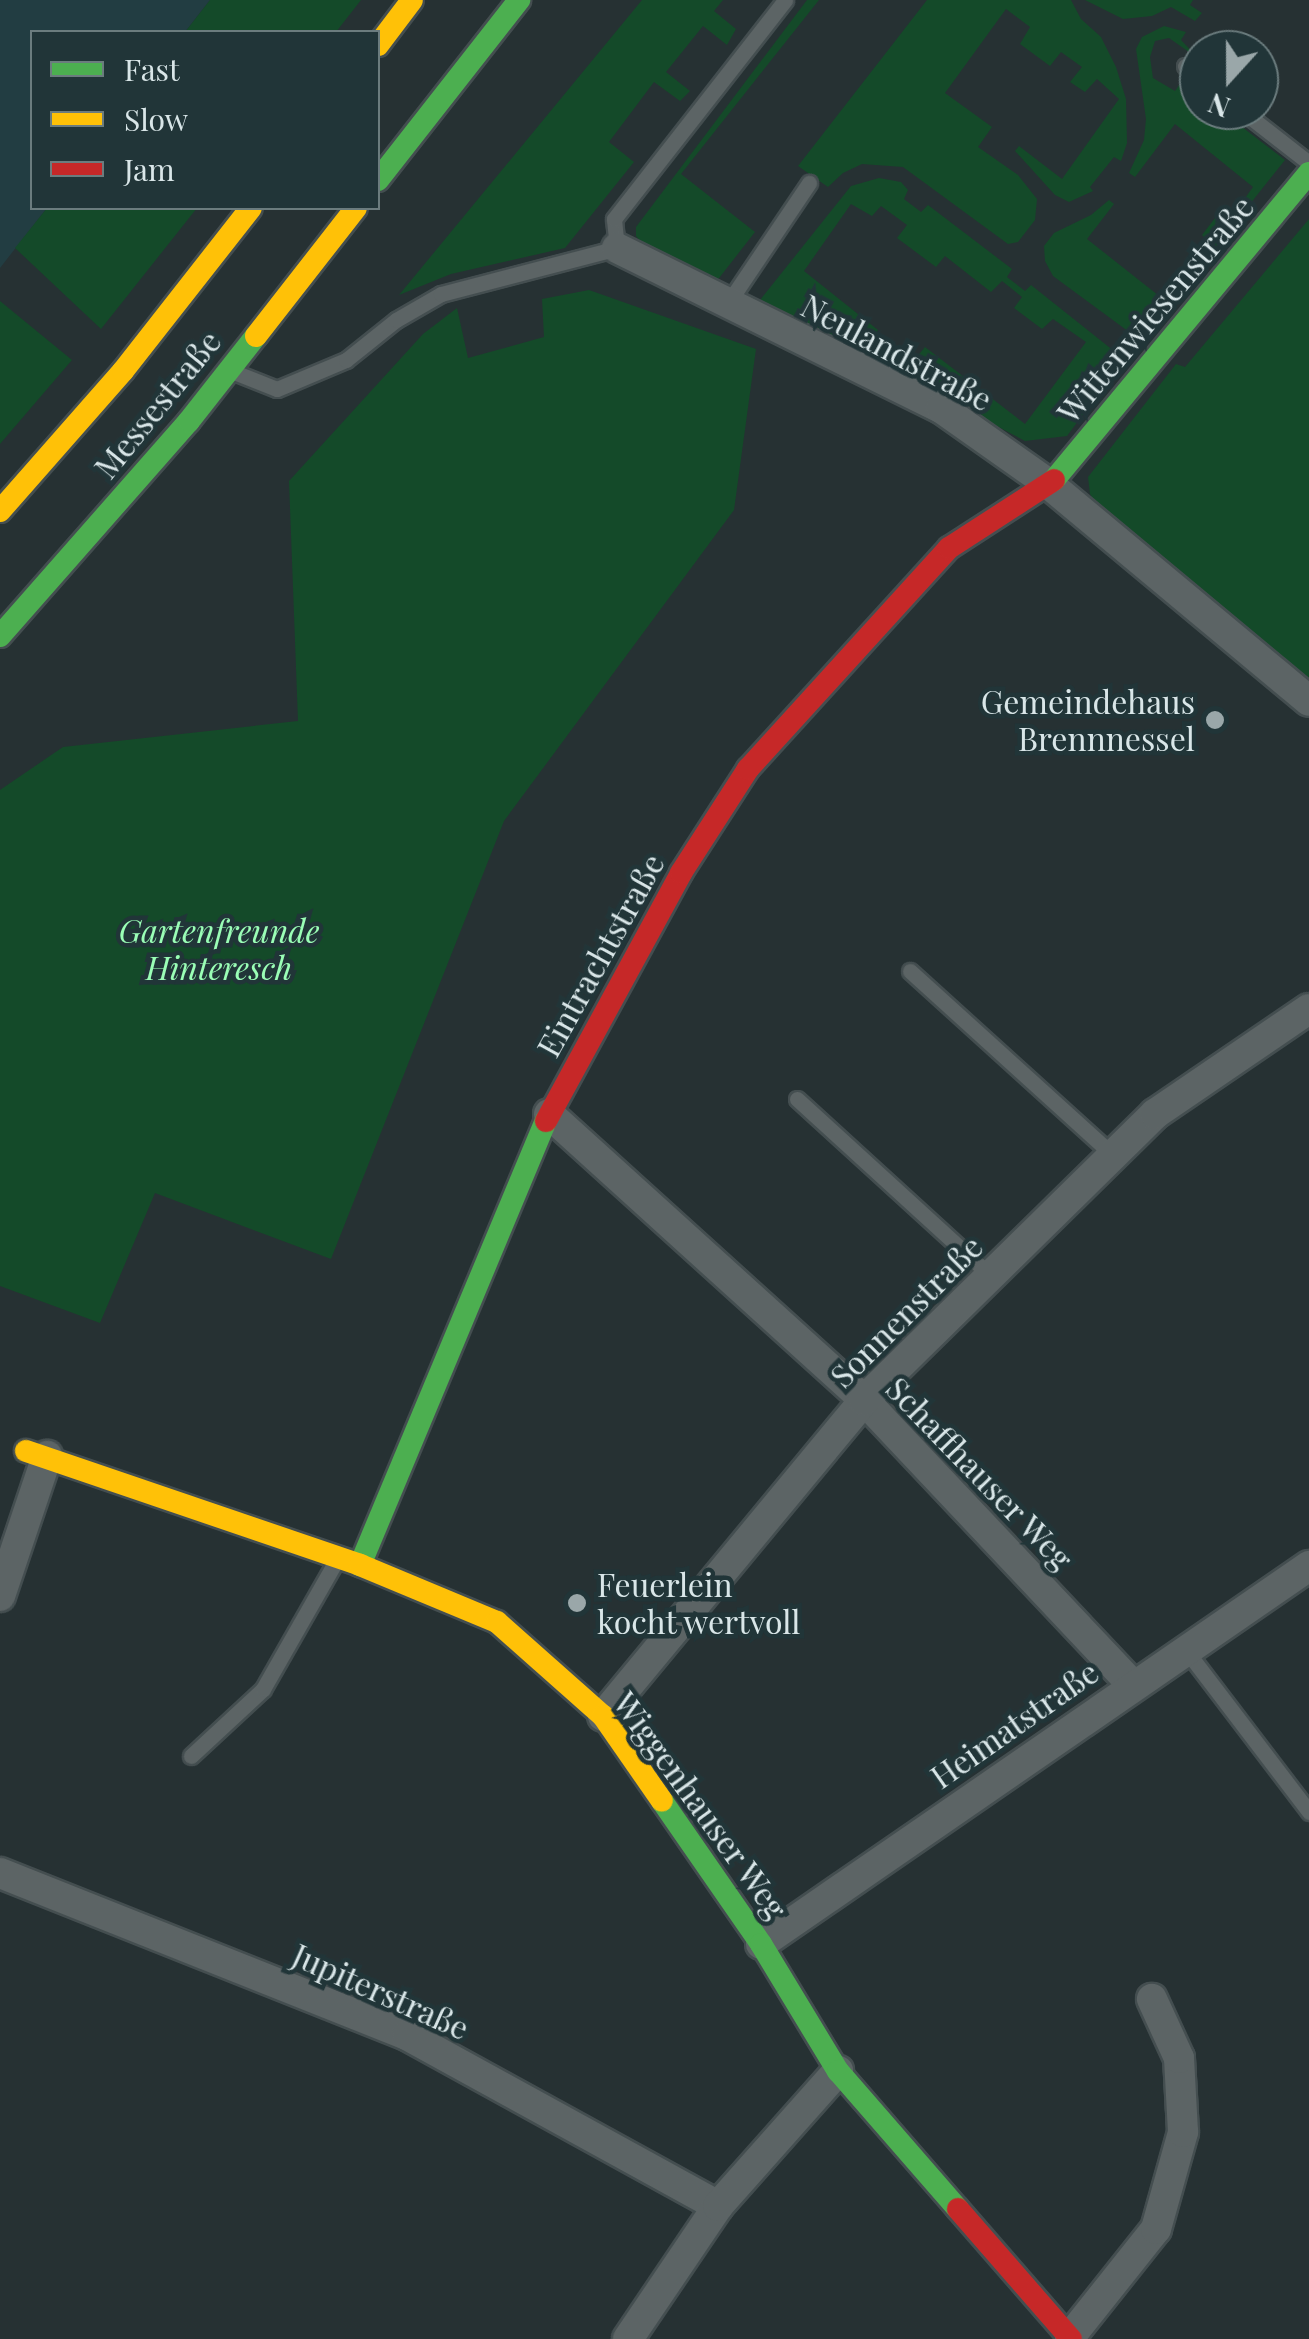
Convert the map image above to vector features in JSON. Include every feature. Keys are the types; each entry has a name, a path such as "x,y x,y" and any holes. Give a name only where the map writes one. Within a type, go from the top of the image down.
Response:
{"street":[{"path":"380,42 412,0"},
{"path":"380,177 519,0"},
{"name":"Wittenwiesenstraße","path":"1050,485 1309,174"},
{"name":"Messestraße","path":"0,511 123,371 248,210"},
{"name":"Messestraße","path":"0,636 229,369 354,210"},
{"name":"Neulandstraße","path":"617,248 941,408 1050,485 1309,701"},
{"name":"Eintrachtstraße","path":"349,1562 549,1114 681,874 748,769 949,548 1050,485"},
{"name":"Sonnenstraße","path":"603,1716 864,1400 1154,1114 1309,1009"},
{"name":"Schaffhauser Weg","path":"549,1114 864,1400 1132,1684"},
{"path":"0,1596 36,1453"},
{"name":"Wiggenhauser Weg","path":"36,1453 349,1562 497,1622 603,1716 760,1944 838,2071 1071,2338"},
{"name":"Heimatstraße","path":"760,1944 1132,1684 1309,1566"},
{"name":"Jupiterstraße","path":"0,1873 407,2035 718,2206"},
{"path":"1071,2338 1156,2229 1184,2132 1179,2058 1152,1999"},
{"path":"628,2339 718,2206 838,2071"}],"lane":[{"path":"229,369 278,389 346,360 396,320 442,294 617,248 614,219 785,0"},
{"path":"1267,130 1309,163"},
{"path":"728,303 808,183"},
{"path":"910,970 1113,1156"},
{"path":"797,1099 990,1276"},
{"path":"191,1756 263,1690 349,1562"},
{"path":"1185,1649 1309,1812"}],"shaded area":[{"path":"0,0 210,0 187,30 30,30 30,210 45,210 0,268"}],"green space":[{"path":"210,0 361,0 338,30 187,30"},
{"path":"642,0 723,0 714,11 736,29 727,45 703,26 666,72 690,91 680,101 654,82 609,142 634,162 565,248 451,274 399,295"},
{"path":"807,0 819,0 681,174 755,232 716,282 647,249 636,236 636,227"},
{"path":"927,0 1071,0 1081,19 1101,37 1116,67 1126,99 1127,143 1121,161 1114,157 1090,187 1093,191 1069,202 1055,195 1015,151 1019,146 1062,179 1119,99 1097,79 1085,92 1070,82 1082,67 1061,52 1050,66 1020,44 1030,27 1006,9 945,93 992,127 978,147 1018,175 1037,199 1035,220 1018,242 1008,244 903,167 862,164 843,173 828,187 798,166"},
{"path":"1085,0 1193,0 1190,5 1202,13 1195,21 1171,7 1152,16 1123,19"},
{"path":"1164,26 1179,30 1179,45 1169,38 1155,41 1150,57 1153,78 1175,91 1179,85 1179,127 1175,124 1135,177 1129,173 1144,140 1146,119 1136,49 1142,37"},
{"path":"1182,130 1246,130 1285,160 1215,248 1202,235 1225,205 1235,212 1253,187"},
{"path":"879,178 901,182 908,190 904,199 921,212 928,205 1012,269 1007,277 1025,291 1031,285 1124,359 1067,436 1025,441 889,369 903,351 916,358 925,347 1025,424 1086,342 1053,319 1042,329 1014,308 1022,297 1002,281 991,292 945,256 936,267 897,238 907,225 881,206 872,216 851,204 804,271 878,330 861,354 756,305 851,186"},
{"path":"1109,200 1114,204 1087,239 1168,303 1140,340 1053,276 1045,261 1044,246 1054,233 1091,215"},
{"path":"45,210 195,210 101,329 15,248"},
{"path":"1309,219 1309,683 1099,508 1090,494 1088,477 1176,364 1185,367"},
{"name":"Gartenfreunde Hinteresch","path":"589,290 756,349 734,510 504,821 331,1259 155,1193 100,1323 0,1286 0,790 63,747 298,721 289,481 423,334 457,308 468,358 544,337 542,299"},
{"path":"0,301 72,360 0,444"}],"traffic: fast":[{"path":"380,177 519,0"},
{"path":"1054,480 1309,173"},
{"path":"0,636 189,421 256,336"},
{"path":"360,1565 546,1121"},
{"path":"662,1801 761,1944 838,2071 958,2209"}],"traffic: slow":[{"path":"380,42 412,0"},
{"path":"0,511 123,371 249,210"},
{"path":"256,336 354,210"},
{"path":"26,1451 360,1565 497,1622 603,1716 662,1801"}],"traffic: jam":[{"path":"546,1121 681,873 748,769 949,548 1054,480"},
{"path":"958,2209 1071,2339"}],"place":[{"name":"Gemeindehaus Brennnessel","path":"1215,720"},
{"name":"Feuerlein kocht wertvoll","path":"577,1603"}]}
